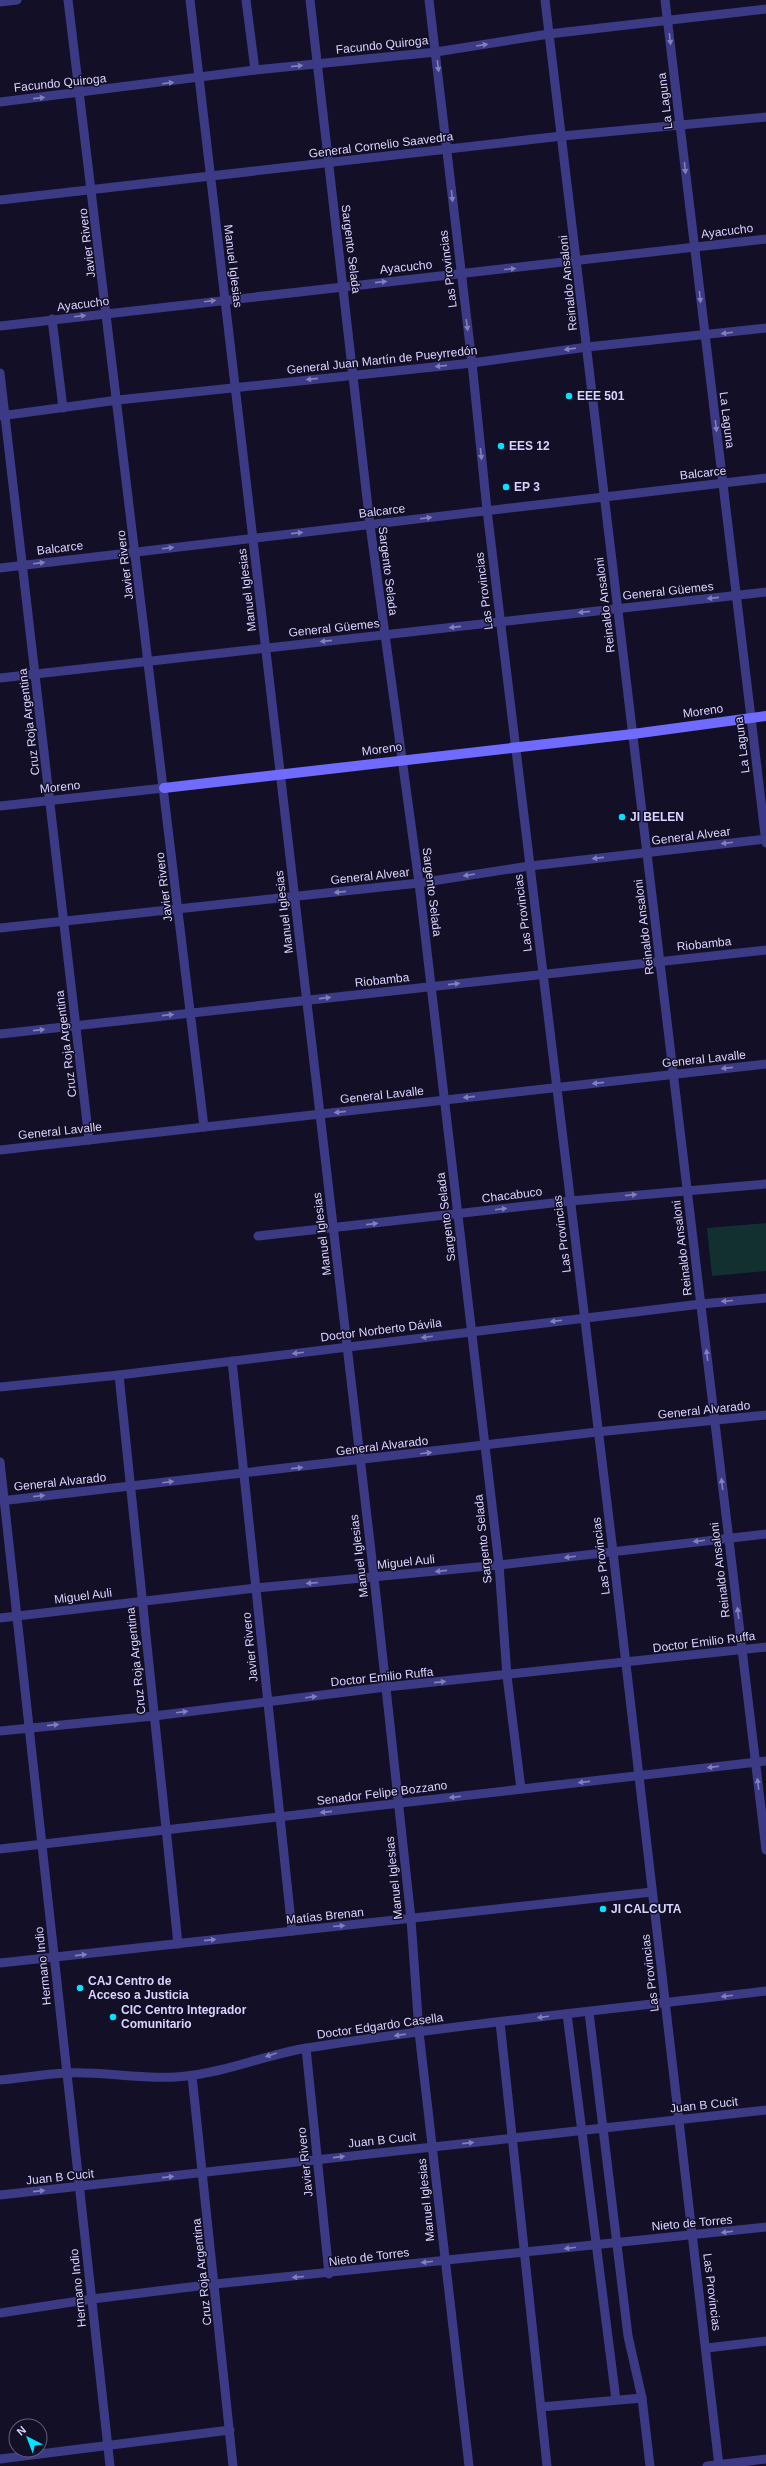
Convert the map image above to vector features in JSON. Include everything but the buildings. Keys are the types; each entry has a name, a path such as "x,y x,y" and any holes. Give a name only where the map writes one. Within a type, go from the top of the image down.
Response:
{"street":[{"path":"0,2 17,0"},
{"name":"Javier Rivero","path":"68,0 108,313 204,1127"},
{"name":"Manuel Iglesias","path":"190,0 198,79 348,1346 386,1687 410,1920 419,2032 469,2466"},
{"path":"246,0 256,70"},
{"name":"Sargento Selada","path":"310,0 328,164 344,286 370,525 419,883 472,1331 484,1446 499,1565 507,1676 521,1789"},
{"name":"Las Provincias","path":"429,0 460,273 472,363 500,622 597,1432 613,1552 638,1776 707,2348 719,2465"},
{"name":"Reinaldo Ansaloni","path":"545,0 578,262 766,1850"},
{"name":"La Laguna","path":"665,0 704,336 766,843"},
{"name":"Facundo Quiroga","path":"0,102 198,79 256,70 436,52 550,34 766,9"},
{"name":"General Cornelio Saavedra","path":"0,200 328,164 562,136 766,117"},
{"name":"Ayacucho","path":"0,326 225,299 460,273 578,262 766,239"},
{"path":"52,320 63,408"},
{"name":"General Juan Martín de Pueyrredón","path":"2,416 118,400 472,363 587,347 704,336 766,328"},
{"name":"Cruz Roja Argentina","path":"0,373 2,416 23,565 36,673 89,1140"},
{"name":"Balcarce","path":"0,568 766,478"},
{"name":"General Güemes","path":"0,678 766,592"},
{"name":"Moreno","path":"0,806 402,759 633,734 766,716"},
{"name":"General Alvear","path":"0,928 179,910 419,883 530,866 766,839"},
{"name":"Riobamba","path":"0,1034 766,950"},
{"name":"General Lavalle","path":"0,1150 766,1064"},
{"name":"Chacabuco","path":"258,1236 687,1189 766,1184"},
{"name":"Doctor Norberto Dávila","path":"0,1387 232,1362 472,1331 701,1304 766,1298"},
{"name":"Javier Rivero","path":"232,1362 292,1931"},
{"name":"Cruz Roja Argentina","path":"119,1375 178,1944"},
{"name":"General Alvarado","path":"2,1500 360,1461 597,1432 766,1416"},
{"name":"Hermano Indio","path":"0,1462 2,1500 42,1844 110,2466"},
{"name":"Miguel Auli","path":"0,1618 256,1588 499,1565 766,1534"},
{"name":"Doctor Emilio Ruffa","path":"0,1731 154,1716 386,1687 507,1676 766,1647"},
{"name":"Senador Felipe Bozzano","path":"0,1849 766,1761"},
{"name":"Matías Brenan","path":"0,1964 292,1931 410,1920 652,1892"},
{"name":"Doctor Edgardo Casella","path":"0,2080 67,2073 128,2077 192,2076 248,2063 279,2053 306,2048 419,2032 766,1991"},
{"path":"590,2012 628,2336 642,2398 650,2466"},
{"path":"567,2014 616,2400"},
{"path":"500,2022 514,2138 548,2466"},
{"name":"Javier Rivero","path":"306,2048 316,2159 329,2274"},
{"name":"Cruz Roja Argentina","path":"192,2076 204,2173 233,2466"},
{"name":"Juan B Cucit","path":"0,2195 766,2110"},
{"name":"Nieto de Torres","path":"0,2313 92,2299 215,2284 329,2274 445,2260 526,2253 617,2242 693,2236 766,2227"},
{"path":"707,2348 766,2341"},
{"path":"541,2408 642,2398"},
{"path":"0,2459 108,2444 230,2430"},
{"path":"707,2466 766,2458"}],"green space":[{"path":"766,1223 766,1271 712,1276 707,1228"}],"place":[{"name":"EEE 501","path":"569,396"},
{"name":"EES 12","path":"501,446"},
{"name":"EP 3","path":"506,487"},
{"name":"JI BELEN","path":"622,817"},
{"name":"JI CALCUTA","path":"603,1909"},
{"name":"CAJ Centro de Acceso a Justicia","path":"80,1988"},
{"name":"CIC Centro Integrador Comunitario","path":"113,2017"}]}
